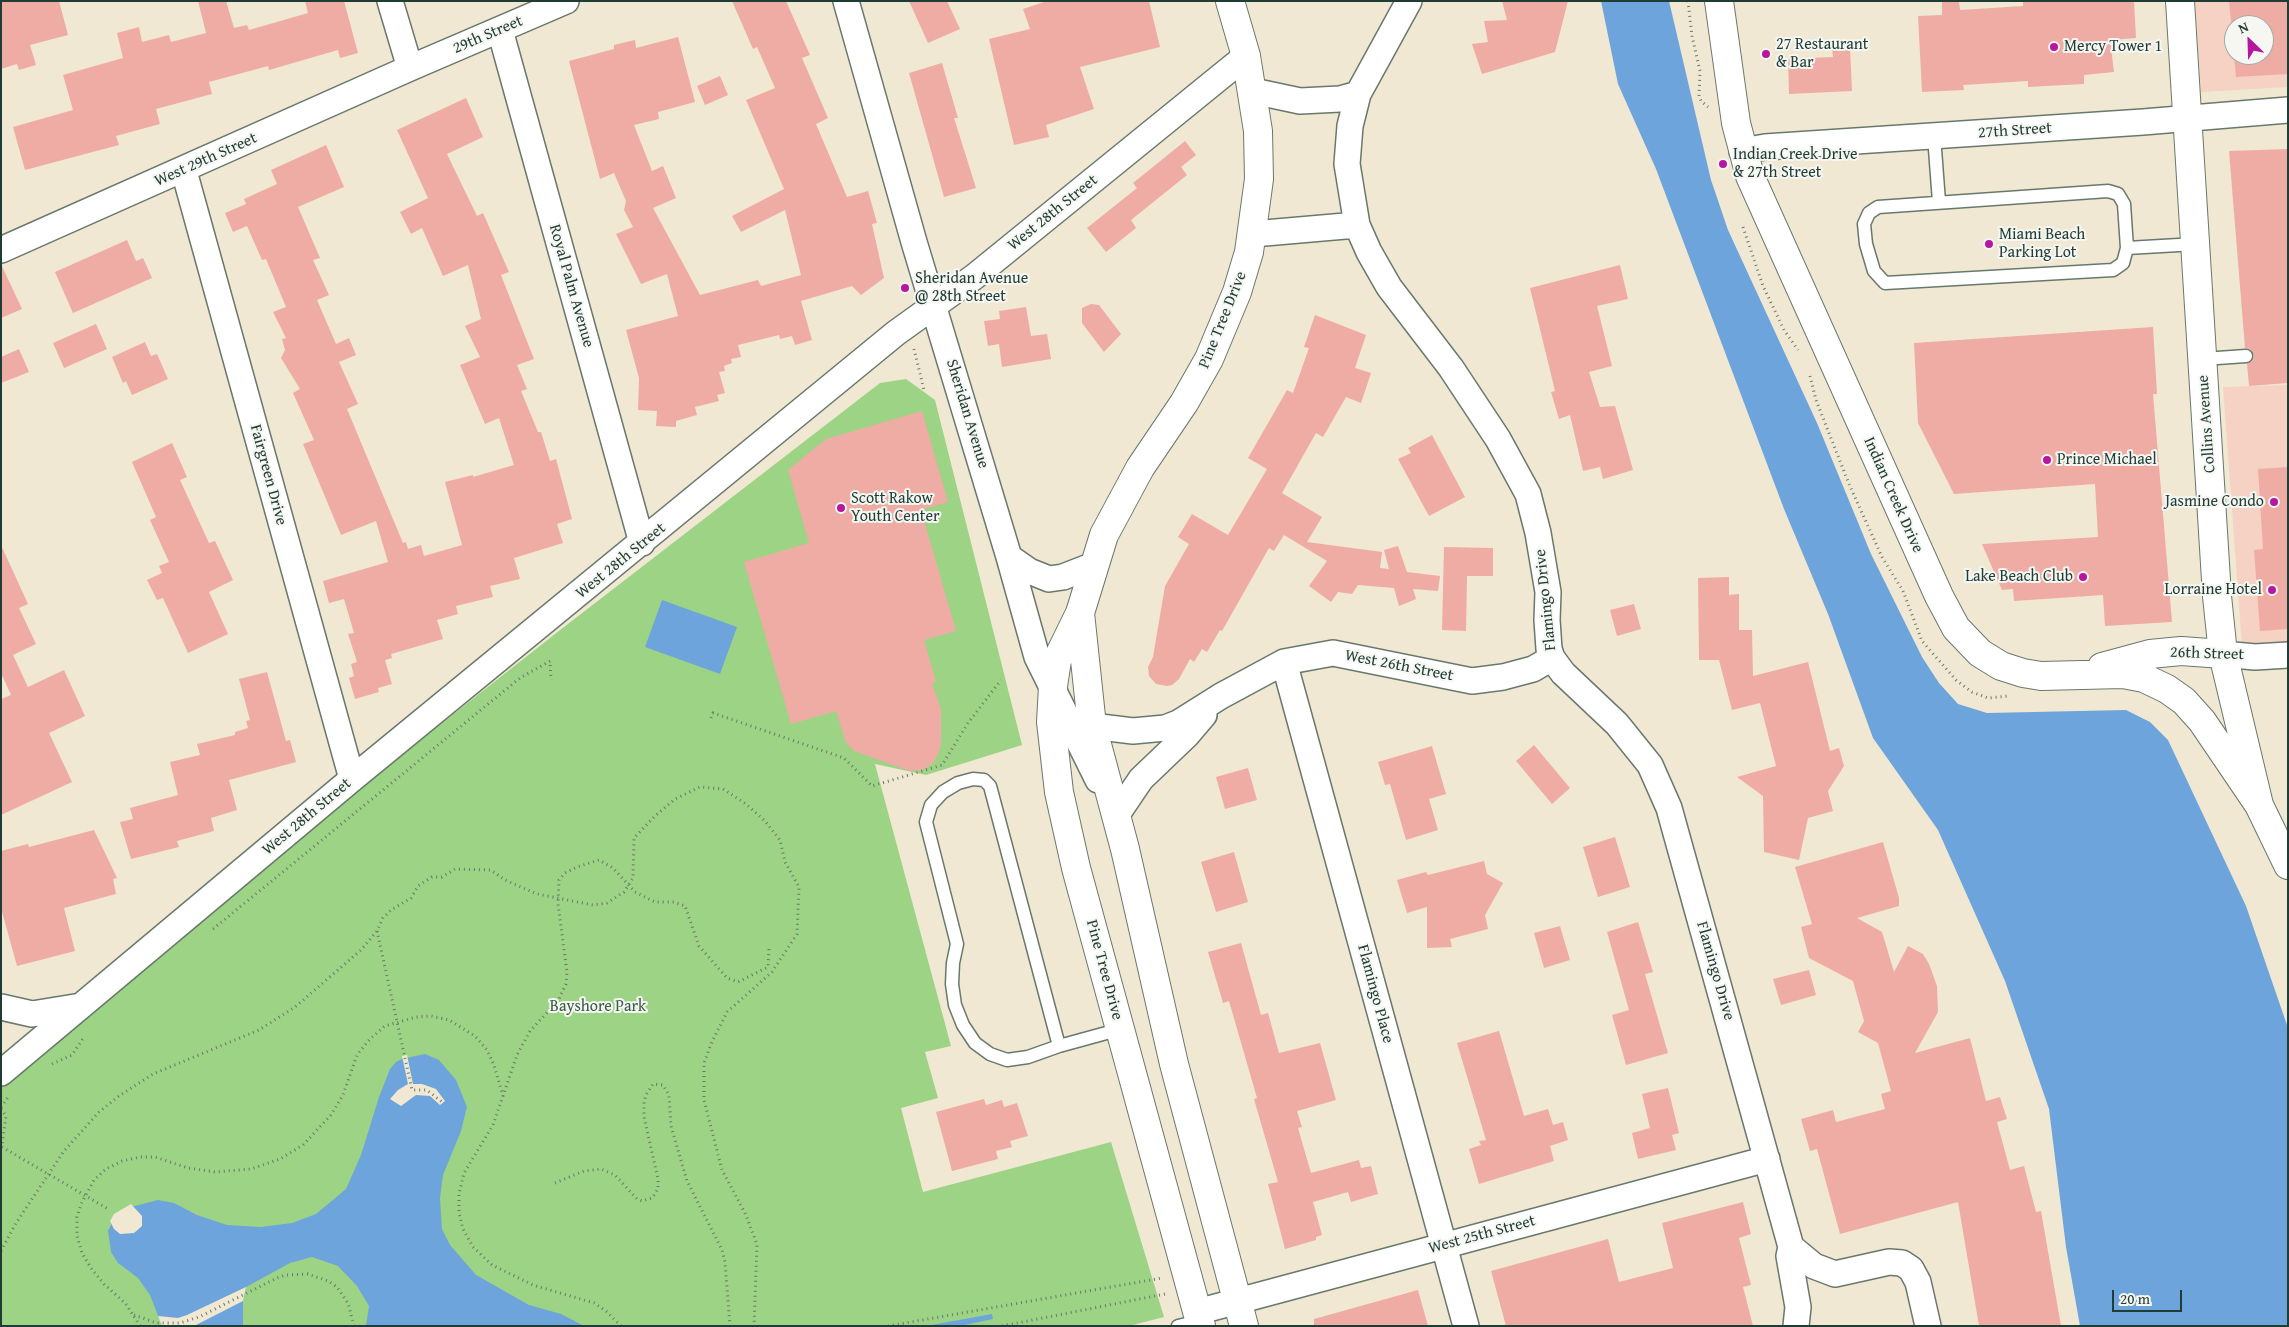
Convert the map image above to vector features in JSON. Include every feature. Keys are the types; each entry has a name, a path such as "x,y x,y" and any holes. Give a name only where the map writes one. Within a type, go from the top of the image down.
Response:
{"main road":[{"name":"Pine Tree Drive","path":"1194,1321 1121,1029 1076,868 1059,792 1051,722 1057,660 1080,613 1104,535 1127,488 1184,403 1216,343 1237,292 1253,234 1259,179 1259,155 1253,91 1246,56 1230,1"},
{"name":"Indian Creek Drive","path":"1719,1 1727,68 1742,151 1750,176 1784,255 1951,620 1970,645 2001,666 2034,676 2123,674 2152,681 2172,692 2184,701 2202,720 2259,804"},
{"name":"Collins Avenue","path":"2180,1 2186,118 2223,654 2259,804 2286,856"},
{"name":"Pine Tree Drive","path":"1080,613 1092,726 1116,816 1174,1064 1241,1313"},
{"name":"26th Street","path":"2069,676 2150,654 2181,651 2223,654"}],"street":[{"path":"390,1 410,68"},
{"name":"29th Street","path":"410,68 566,1"},
{"name":"Sheridan Avenue","path":"846,1 1037,658 1053,686 1116,816"},
{"name":"Flamingo Drive","path":"1409,1 1358,94 1350,126 1347,164 1357,225 1369,252 1389,287 1451,368 1498,439 1528,494 1538,533 1548,592 1547,620 1549,649 1552,658 1563,673 1617,724 1650,765 1665,799 1792,1247 1789,1256 1797,1317"},
{"name":"Royal Palm Avenue","path":"500,30 642,543"},
{"name":"West 28th Street","path":"7,1082 81,1006 352,779 896,333 974,277 1246,56"},
{"name":"West 29th Street","path":"1,250 184,171 410,68"},
{"path":"1253,91 1300,101 1340,99 1358,94"},
{"name":"27th Street","path":"1742,151 1765,147 2288,110"},
{"name":"Fairgreen Drive","path":"184,171 352,779"},
{"path":"1253,234 1357,225"},
{"path":"1009,558 1030,572 1049,579 1063,577 1094,564"},
{"name":"West 26th Street","path":"1092,726 1133,731 1157,730 1178,722 1284,662 1333,653 1472,681 1503,677 1533,669 1552,658"},
{"name":"26th Street","path":"2223,654 2255,657 2288,655"},
{"name":"Flamingo Place","path":"1284,662 1466,1326"},
{"name":"West 26th Street","path":"1116,816 1141,779 1187,735 1221,696"},
{"path":"1,1007 32,1014 81,1006"},
{"name":"West 25th Street","path":"1194,1321 1241,1313 1445,1245 1767,1159"},
{"path":"1792,1247 1814,1266 1835,1274"},
{"path":"1797,1317 1820,1282 1835,1274 1888,1262 1902,1263 1911,1270 1918,1282 1928,1326"}],"lane":[{"path":"1934,136 1939,202"},
{"path":"2108,191 2118,194 2124,204 2127,248 2123,263 2113,270 1885,283 1874,271 1866,244 1864,224 1869,213 1878,207 2108,191"},
{"path":"2127,248 2196,244"},
{"path":"2203,358 2246,356"},
{"path":"1059,1046 990,786 984,780 972,779 958,783 943,792 931,805 926,822 957,944 953,963 952,984 955,1005 963,1024 975,1042 990,1054 1007,1060 1028,1057 1059,1046 1121,1029"}],"path":[{"path":"1688,1 1692,36 1700,71 1699,96 1701,101 1708,107"},
{"path":"913,345 924,390"},
{"path":"915,352 924,353"},
{"path":"206,934 223,923 520,678 550,661 551,680"},
{"path":"711,718 713,713 844,758 872,786 942,765 968,723 1002,680"},
{"path":"1,1251 16,1223 81,1130 119,1096 153,1074 259,1030 277,1020 295,1007 361,950 377,931 383,918 391,910 411,898 418,886 432,877 442,877 455,870 491,870 504,880 528,891 593,905 607,903 624,892 630,884 633,878 634,838 655,816 675,799 700,787 723,789 746,804 765,821 780,840 785,862 799,887 797,934 772,972 727,1012 710,1044 704,1063 704,1100 722,1170 745,1213 757,1244 754,1326"},
{"path":"621,1326 606,1311 594,1303 548,1291 497,1268 475,1250 466,1234 459,1204 463,1178 468,1164 491,1130 523,1042 554,1007 566,984 568,972 557,897 559,880 565,873 600,860 613,868 630,884 635,892 655,902 674,902 685,906 699,946 727,978 738,982 768,967 769,949"},
{"path":"377,931 412,1090 427,1090 442,1102"},
{"path":"140,1326 126,1304 99,1278 82,1253 77,1236 77,1217 85,1196 94,1180 106,1169 133,1158 155,1157 197,1170 228,1172 259,1166 292,1153 318,1131 336,1108 346,1088 355,1060 377,1032 397,1022 420,1016 431,1016 449,1020 466,1028 487,1050 497,1072 503,1097"},
{"path":"47,1067 72,1055 88,1032"},
{"path":"7,1082 1,1108 6,1116 2,1147 110,1210"},
{"path":"555,1183 584,1171 601,1169 615,1175 636,1199 647,1201 652,1198 658,1189 658,1179 644,1117 644,1102 653,1084 663,1085 668,1094 671,1126 687,1181 722,1250 725,1262 730,1326"},
{"path":"134,1314 156,1323 180,1323 199,1317 277,1278 286,1275 308,1274 328,1280 337,1287 348,1303 354,1326"},
{"path":"888,1326 1162,1278"},
{"path":"1002,1326 1167,1294"}],"shaded area":[{"path":"2195,1 2288,1 2288,87 2201,92"},
{"path":"2288,385 2288,643 2242,646 2223,387"}],"green space":[{"name":"Bayshore Park","path":"906,379 935,400 1022,745 926,775 875,764 951,1046 925,1052 938,1098 901,1108 923,1192 1111,1142 1164,1317 1129,1326 1,1326 1,1086 38,1054 111,998 361,787 555,634 880,383"}],"water":[{"path":"1601,1 1669,1 1711,180 1728,230 1817,423 1871,554 1922,657 1939,683 1958,704 1987,713 2126,710 2150,722 2168,740 2246,906 2288,1028 2288,1326 2080,1326 2066,1247 2049,1109 2005,981 1938,830 1873,738 1828,614 1784,509 1656,169 1618,84"},
{"path":"662,600 737,627 720,674 645,647"},
{"path":"425,1054 439,1060 456,1080 467,1107 461,1131 443,1175 440,1198 442,1229 450,1245 476,1275 529,1305 561,1314 584,1326 366,1326 369,1306 357,1286 338,1266 312,1257 290,1263 246,1287 243,1301 243,1326 162,1326 150,1295 138,1278 118,1263 111,1252 108,1231 116,1215 127,1208 158,1200 174,1203 197,1215 227,1225 261,1227 292,1223 316,1214 346,1189 361,1155 390,1069 396,1062 402,1059"},
{"path":"992,1314 993,1319 960,1326 926,1326"}],"pier":[{"path":"407,1055 413,1084 422,1084 436,1089 445,1101 440,1105 430,1096 416,1095 401,1106 390,1099 398,1090 408,1084 402,1056"},
{"path":"131,1204 142,1216 142,1226 134,1233 120,1234 114,1229 110,1221 114,1214"},
{"path":"246,1287 243,1301 194,1326 162,1326 158,1316 178,1318"}],"building":[{"path":"1,1 59,1 68,35 30,45 36,65 19,70 17,64 1,69"},
{"path":"198,1 226,1 234,28 247,25 249,30 308,13 305,1 344,1 358,53 340,58 338,50 269,70 268,66 209,82 212,94 156,109 160,124 116,136 119,145 25,170 13,127 73,110 63,75 123,58 117,33 139,27 142,42 169,35 171,42 206,33"},
{"path":"732,1 786,1 810,55 802,58 828,118 816,124 847,197 868,191 877,223 872,224 884,278 861,295 852,286 801,301 812,340 795,345 792,336 780,339 779,335 738,345 741,357 731,359 732,363 724,366 725,371 719,372 725,393 717,395 719,401 695,407 697,415 676,421 676,427 656,426 657,411 638,410 639,378 626,330 678,316 667,274 641,284 616,234 633,227 624,210 626,201 614,173 600,179 569,61 614,49 614,45 635,40 636,48 678,37 695,102 658,112 659,119 634,125 652,171 663,166 676,198 653,208 700,295 758,280 761,286 801,275 785,210 741,232 732,216 784,189 746,100 775,88 757,47 753,49"},
{"path":"909,1 947,1 960,29 928,43"},
{"path":"1047,1 1149,1 1160,47 1080,67 1094,109 1046,125 1049,137 1014,145 989,39 1030,29 1023,9"},
{"path":"1502,1 1568,1 1555,52 1482,74 1472,44 1488,42 1484,21 1507,20"},
{"path":"1942,1 1959,1 1960,10 2023,6 2023,1 2134,1 2136,38 2110,40 2114,72 2084,75 2084,84 2028,87 2028,81 1963,85 1964,90 1922,92 1918,16 1942,15"},
{"path":"2229,1 2288,1 2288,74 2236,77 2235,65 2274,65 2274,15 2230,15"},
{"path":"1850,48 1852,91 1789,94 1788,59 1833,57 1832,49"},
{"path":"942,63 958,118 954,118 976,188 944,197 909,73"},
{"path":"720,76 728,95 705,105 697,86"},
{"path":"466,98 483,137 447,154 477,216 483,213 509,272 501,275 534,359 517,365 527,389 521,391 538,432 541,432 550,461 556,459 572,519 557,524 563,543 514,558 520,579 490,586 493,597 456,606 458,614 437,620 443,639 391,654 392,658 385,660 392,684 378,688 379,692 355,699 349,678 354,676 351,664 357,662 348,634 354,633 344,599 329,603 323,581 388,562 376,521 341,535 303,444 314,440 293,393 300,389 281,358 285,350 282,339 286,338 273,312 286,307 266,259 262,260 247,226 233,232 225,213 246,204 244,199 277,184 271,170 326,145 344,187 298,207 320,258 313,260 329,295 317,300 336,344 349,338 356,355 339,362 358,404 347,409 403,543 406,542 408,549 421,545 424,556 462,545 445,482 473,475 473,477 514,465 499,418 485,424 460,365 480,357 465,326 481,319 468,265 443,276 422,228 411,234 400,212 428,198 397,130"},
{"path":"1185,141 1196,155 1181,167 1187,175 1131,220 1136,228 1106,252 1087,228 1137,188 1133,183"},
{"path":"2288,149 2288,383 2249,386 2247,364 2253,360 2254,355 2250,349 2245,348 2229,151"},
{"path":"127,240 136,261 143,258 152,278 73,313 55,272"},
{"path":"1,264 22,309 1,318"},
{"path":"1620,265 1628,299 1597,306 1612,366 1589,372 1600,407 1615,406 1633,470 1603,479 1600,467 1583,471 1570,415 1559,419 1551,392 1555,391 1530,288"},
{"path":"1091,304 1099,305 1121,334 1104,352 1082,323 1082,308"},
{"path":"1026,307 1031,336 1047,334 1051,359 1002,367 999,344 988,346 984,321 1000,319 999,311"},
{"path":"1315,315 1366,335 1355,368 1371,373 1361,403 1346,397 1323,437 1316,433 1282,493 1322,517 1307,542 1382,552 1380,568 1389,569 1384,550 1398,546 1407,572 1440,576 1438,591 1413,589 1416,599 1399,606 1394,588 1358,585 1352,594 1338,592 1331,602 1309,586 1327,561 1284,535 1274,551 1269,548 1222,631 1220,630 1207,652 1202,649 1194,662 1190,659 1179,679 1172,685 1156,684 1149,676 1148,667 1153,657 1165,586 1189,544 1178,537 1192,514 1228,535 1267,469 1248,458 1287,390 1293,393 1309,348 1304,347"},
{"path":"96,324 107,349 64,368 53,343"},
{"path":"2153,327 2157,394 2153,394 2172,622 2105,626 2103,595 2014,601 2013,589 2002,590 1982,544 2098,537 2095,484 1954,494 1918,423 1914,343"},
{"path":"145,342 151,356 157,354 168,379 132,395 126,381 123,383 112,357"},
{"path":"19,349 29,372 1,383 1,357"},
{"name":"Scott Rakow Youth Center","path":"922,411 948,502 921,510 956,631 924,640 936,682 932,683 941,709 941,743 933,763 923,770 910,771 854,751 846,743 836,711 791,724 744,562 809,543 788,470 826,439"},
{"path":"1432,435 1465,497 1429,516 1398,459 1411,453 1408,448"},
{"path":"172,443 187,477 180,480 209,543 215,541 233,580 209,592 228,634 188,653 163,598 157,600 147,580 162,573 159,566 169,562 150,520 156,517 132,462"},
{"path":"2288,467 2288,629 2260,631 2254,550 2263,549 2258,469"},
{"path":"1,545 28,604 19,608 36,644 13,655 28,687 64,670 85,716 49,733 72,782 1,815 1,699 11,695 1,673"},
{"path":"1444,547 1493,548 1493,576 1467,576 1466,631 1442,630"},
{"path":"1729,577 1729,595 1739,594 1739,630 1752,630 1753,676 1808,662 1830,751 1839,748 1844,766 1828,791 1833,811 1808,818 1799,860 1764,852 1763,796 1737,777 1776,766 1760,703 1732,710 1719,660 1699,660 1698,578"},
{"path":"1634,604 1641,629 1617,636 1610,610"},
{"path":"267,672 286,741 290,740 296,762 229,780 237,810 211,818 214,831 177,841 179,847 131,859 120,822 133,819 130,808 178,795 170,762 200,755 197,744 235,735 235,732 248,728 246,721 250,720 239,679"},
{"path":"1534,745 1570,788 1552,804 1516,761"},
{"path":"1432,746 1446,794 1429,799 1438,830 1406,840 1390,784 1385,785 1378,762"},
{"path":"1248,768 1257,800 1225,809 1216,777"},
{"path":"94,830 117,878 113,879 116,894 64,908 75,951 17,966 1,908 1,851 28,844 29,847"},
{"path":"1615,837 1630,887 1598,897 1583,847"},
{"path":"1883,842 1899,898 1899,906 1857,918 1882,932 1894,972 1908,946 1923,954 1929,964 1937,986 1938,1012 1915,1053 1970,1038 1986,1101 2000,1097 2007,1119 1997,1122 2010,1170 2024,1166 2036,1212 2041,1211 2061,1326 1979,1326 1958,1202 1840,1234 1817,1149 1810,1151 1801,1119 1833,1110 1836,1122 1885,1109 1881,1094 1891,1091 1878,1043 1858,1032 1864,1021 1853,981 1809,958 1801,927 1812,924 1795,867"},
{"path":"1234,852 1248,902 1216,912 1201,862"},
{"path":"1484,861 1487,874 1503,883 1485,915 1488,929 1450,939 1452,947 1427,948 1427,907 1407,913 1397,880 1426,872 1428,875"},
{"path":"1638,922 1653,972 1645,974 1668,1053 1626,1065 1612,1015 1629,1010 1607,932"},
{"path":"1560,926 1570,960 1544,968 1534,933"},
{"path":"1241,943 1261,1015 1268,1013 1279,1053 1320,1043 1336,1100 1297,1111 1302,1127 1298,1128 1311,1173 1359,1160 1361,1168 1371,1166 1378,1194 1351,1202 1348,1192 1313,1202 1322,1235 1316,1237 1316,1240 1285,1249 1268,1184 1278,1182 1254,1099 1257,1098 1229,1001 1223,1003 1208,952"},
{"path":"1809,970 1816,995 1781,1005 1773,979"},
{"path":"1499,1031 1524,1116 1548,1109 1553,1125 1563,1122 1568,1140 1550,1146 1554,1161 1479,1184 1469,1149 1481,1145 1479,1141 1486,1140 1457,1043"},
{"path":"1668,1088 1679,1133 1672,1135 1676,1150 1638,1159 1632,1133 1650,1128 1642,1094"},
{"path":"984,1099 986,1105 1002,1100 1004,1107 1017,1103 1028,1136 1010,1141 1012,1147 996,1151 998,1159 952,1171 936,1112"},
{"path":"1743,1202 1751,1234 1739,1238 1751,1285 1743,1287 1753,1326 1506,1326 1491,1271 1608,1239 1619,1282 1673,1268 1662,1223"},
{"path":"1418,1290 1428,1326 1314,1326 1314,1319"}],"place":[{"name":"Mercy Tower 1","path":"2054,47"},
{"name":"27 Restaurant & Bar","path":"1766,54"},
{"name":"Indian Creek Drive & 27th Street","path":"1723,164"},
{"name":"Miami Beach Parking Lot","path":"1989,244"},
{"name":"Sheridan Avenue @ 28th Street","path":"905,288"},
{"name":"Prince Michael","path":"2047,460"},
{"name":"Jasmine Condo","path":"2274,502"},
{"name":"Scott Rakow Youth Center","path":"841,508"},
{"name":"Lake Beach Club","path":"2083,577"},
{"name":"Lorraine Hotel","path":"2272,590"}]}
